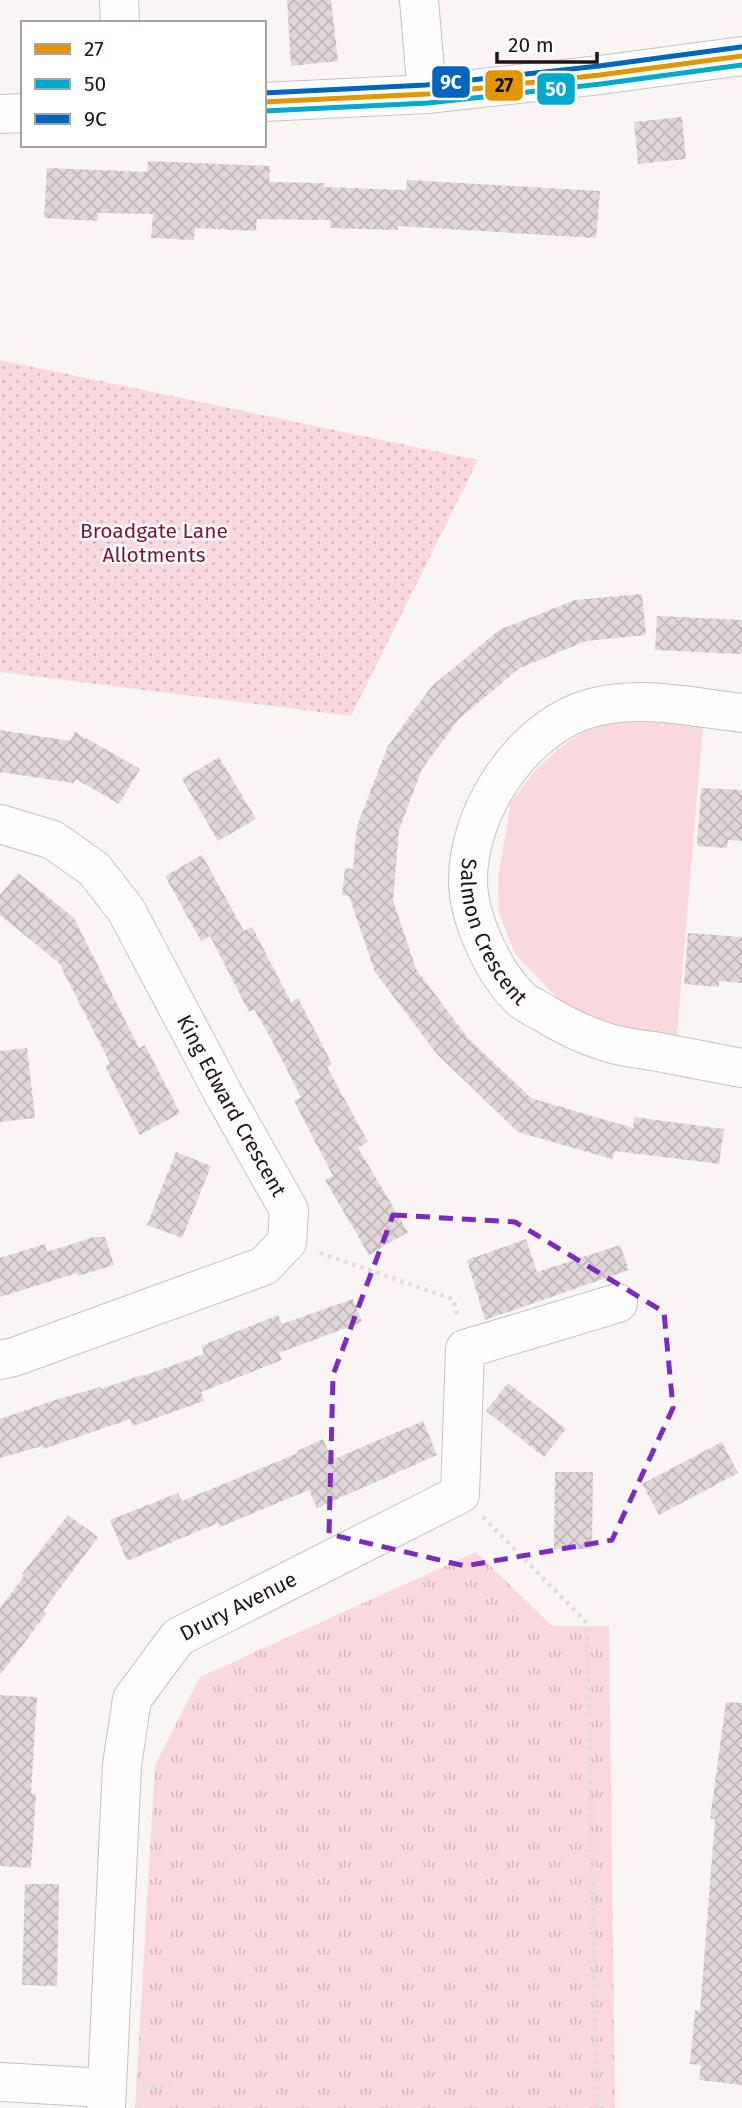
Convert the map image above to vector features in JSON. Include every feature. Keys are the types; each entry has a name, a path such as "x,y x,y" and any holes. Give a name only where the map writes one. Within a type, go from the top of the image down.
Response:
{"street":[{"path":"119,0 120,21"},
{"path":"419,0 427,94"},
{"path":"266,102 427,94 742,56"},
{"path":"0,114 21,113"},
{"name":"Salmon Crescent","path":"742,713 643,701 614,702 579,712 545,732 519,756 492,791 475,834 468,881 477,925 494,965 522,999 565,1025 607,1043 742,1068"},
{"name":"King Edward Crescent","path":"0,824 54,840 94,869 126,911 289,1210 287,1242"},
{"path":"0,1360 264,1266 287,1242"},
{"path":"460,1494 465,1349 618,1303"},
{"name":"Drury Avenue","path":"106,2098 122,1765 132,1699 178,1637 460,1494"},
{"path":"0,2082 106,2098"}],"path":[{"path":"287,1242 453,1299 465,1349"},
{"path":"460,1494 587,1623 597,2108"}],"highlighted area":[{"path":"393,1215 515,1222 664,1312 673,1408 612,1540 465,1566 329,1534 333,1375"}],"green space":[{"name":"Broadgate Lane Allotments","path":"0,360 478,460 351,716 0,672"},
{"path":"621,720 703,726 676,1046 570,1011 515,954 499,913 498,876 511,802 534,772 558,749 586,730"},
{"path":"476,1552 552,1626 609,1626 615,2108 135,2108 155,1765 200,1677"}],"building":[{"path":"287,0 331,0 338,61 291,66"},
{"path":"682,117 686,159 638,164 634,122"},
{"path":"148,161 270,166 269,182 324,183 324,187 406,190 407,180 600,191 596,238 398,226 398,230 330,228 330,220 257,219 256,231 195,228 194,240 151,238 153,214 98,213 98,221 44,218 47,168 147,172"},
{"path":"642,594 646,635 586,641 520,668 459,719 422,769 399,830 393,900 416,969 468,1038 531,1098 633,1128 634,1117 724,1129 719,1164 615,1151 612,1159 518,1132 437,1054 375,972 349,896 342,895 345,868 353,869 357,826 388,746 431,687 499,630 575,600"},
{"path":"657,616 742,620 742,654 655,650"},
{"path":"0,730 70,741 75,732 140,769 119,804 76,779 74,783 0,772"},
{"path":"219,757 256,819 218,841 182,779"},
{"path":"701,788 742,790 742,841 728,840 727,848 697,846"},
{"path":"202,855 244,931 252,927 291,1002 298,998 332,1064 327,1067 368,1142 358,1148 408,1232 369,1255 325,1180 333,1176 294,1101 301,1097 269,1035 254,1009 249,1012 210,936 201,941 165,876"},
{"path":"18,873 74,918 139,1048 145,1045 180,1113 140,1135 105,1066 110,1063 59,963 0,915 0,895"},
{"path":"688,933 742,937 742,983 719,981 719,987 684,984"},
{"path":"27,1048 35,1118 0,1122 0,1051"},
{"path":"176,1152 211,1166 182,1238 147,1225"},
{"path":"94,1237 105,1237 114,1265 78,1276 77,1273 0,1297 0,1258 45,1244 47,1252"},
{"path":"526,1239 537,1272 620,1245 629,1270 485,1320 467,1260"},
{"path":"353,1299 362,1322 279,1353 282,1360 201,1392 204,1401 133,1426 130,1419 43,1449 42,1446 0,1458 0,1419 55,1400 143,1376 204,1354 201,1346 278,1315 282,1324"},
{"path":"508,1383 566,1429 544,1457 486,1411"},
{"path":"423,1421 437,1455 317,1508 309,1490 220,1527 218,1523 127,1561 110,1520 178,1493 182,1501 298,1453 297,1451 323,1439 332,1460"},
{"path":"722,1442 738,1473 659,1515 642,1484"},
{"path":"555,1472 593,1472 592,1549 554,1549"},
{"path":"68,1515 98,1537 43,1611 46,1614 0,1675 0,1608 24,1576 22,1574"},
{"path":"0,1695 37,1697 31,1793 36,1794 31,1868 0,1866"},
{"path":"726,1702 742,1703 742,2085 699,2080 701,2065 690,2064 695,2010 700,2011 715,1819 710,1819"},
{"path":"25,1884 59,1884 57,1986 22,1985"}],"transit line":[{"name":"9C","path":"266,93 426,85 741,47"},
{"name":"27","path":"266,102 427,94 742,56"},
{"name":"50","path":"266,111 428,103 742,65"}]}
